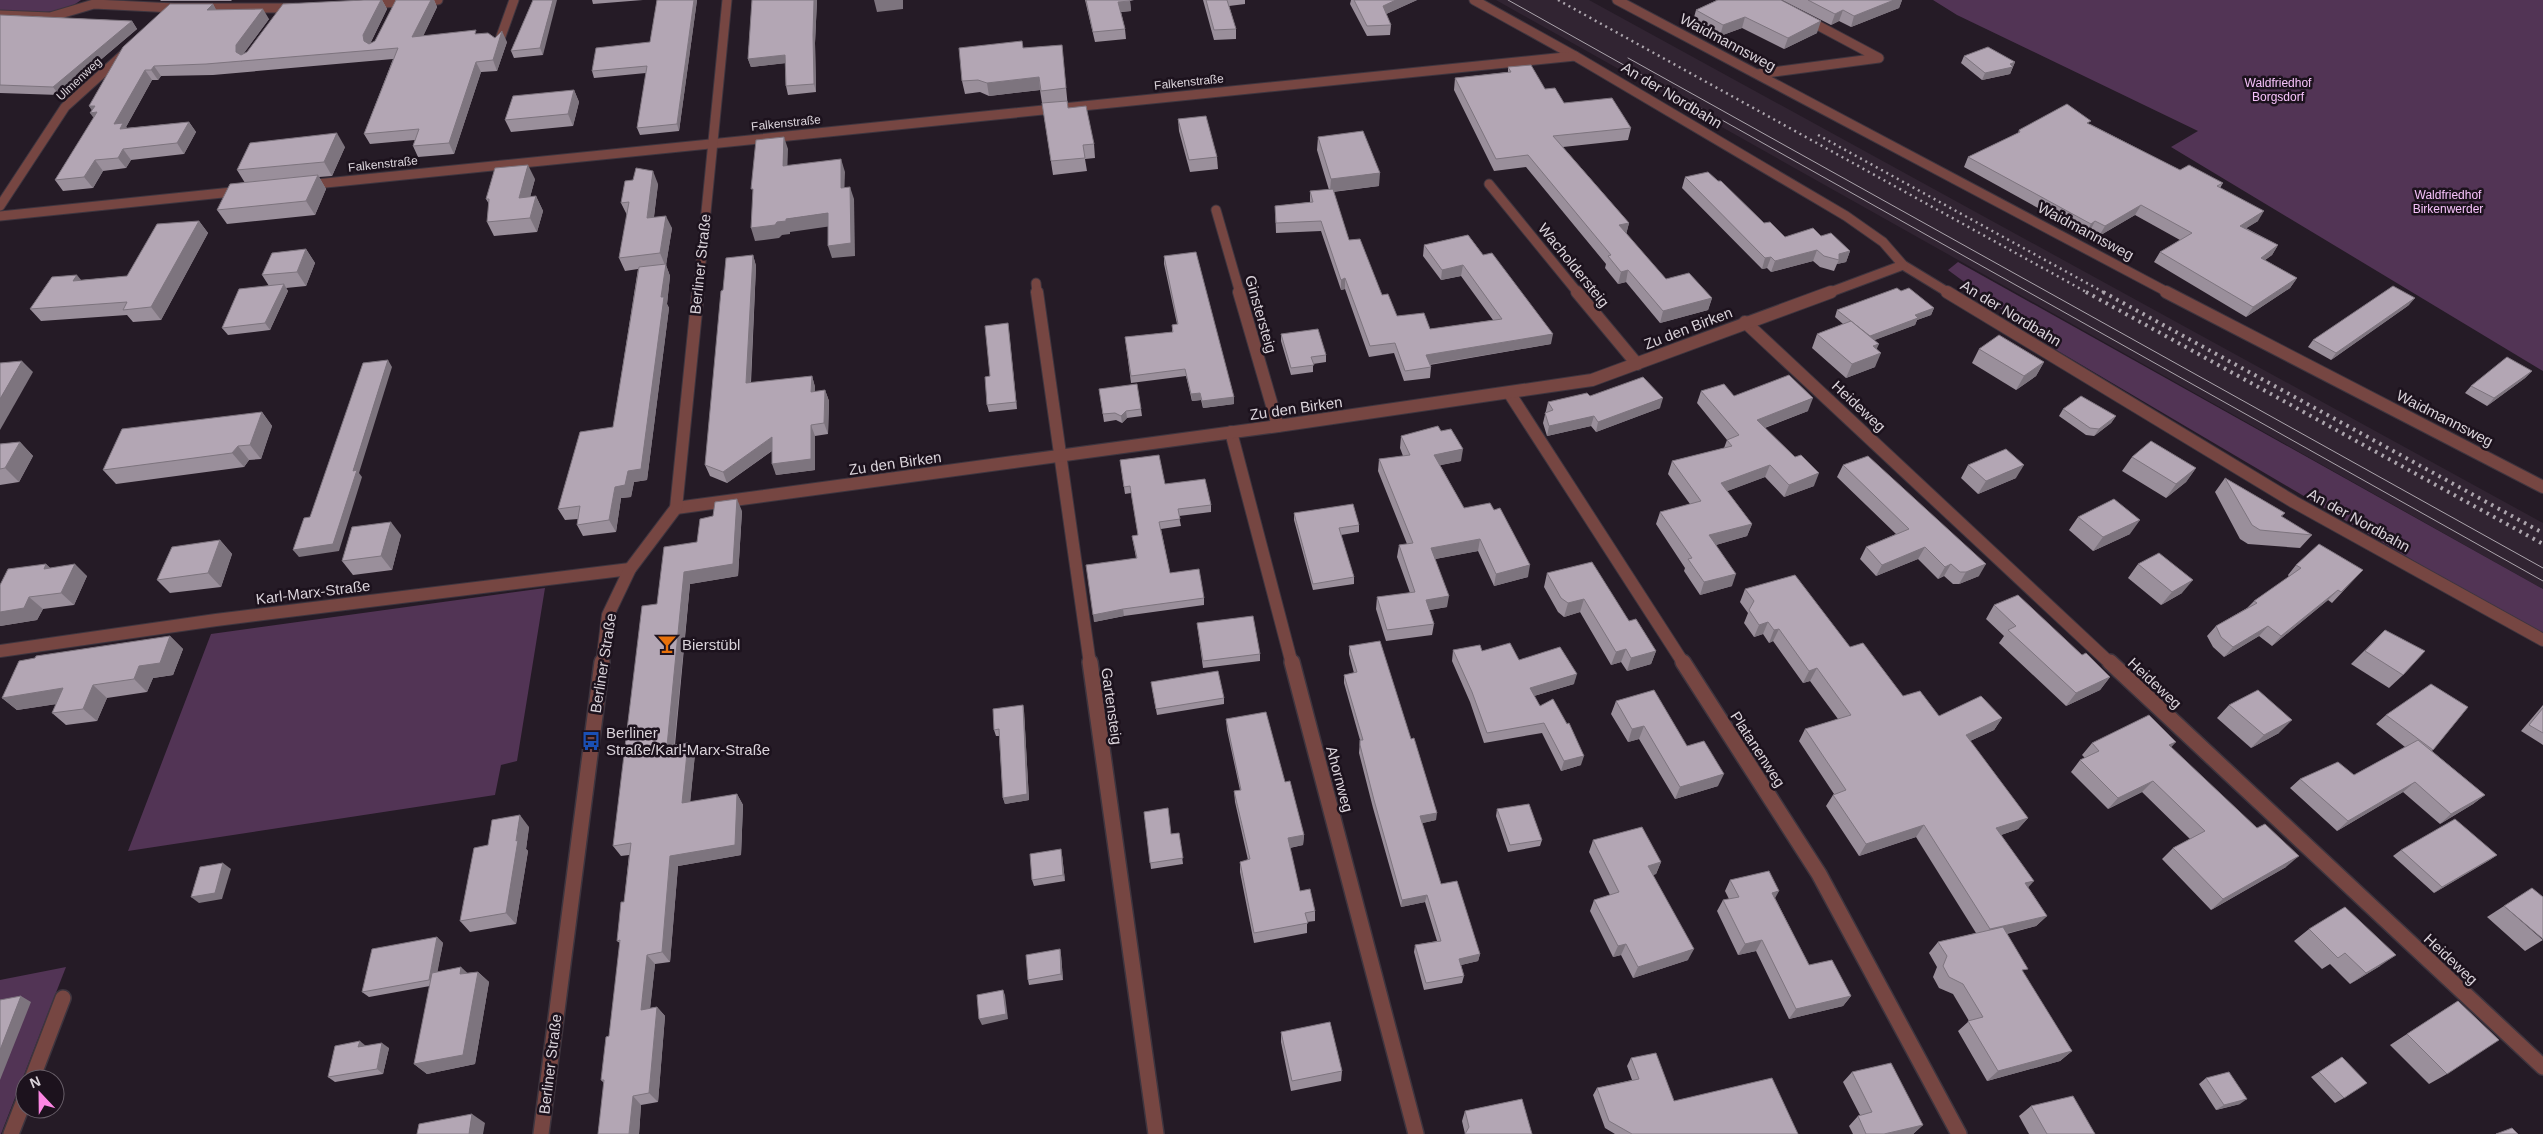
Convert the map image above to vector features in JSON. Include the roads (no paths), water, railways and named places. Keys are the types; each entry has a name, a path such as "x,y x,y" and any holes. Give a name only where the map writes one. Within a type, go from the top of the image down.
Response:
{"street":[{"path":"184,9 193,0"},
{"path":"362,4 396,6 438,0"},
{"path":"499,42 514,0"},
{"name":"Berliner Straße","path":"541,1134 608,615 630,568 676,508 727,0"},
{"name":"An der Nordbahn","path":"1474,0 1575,56 1846,216 1884,242 1902,265 2294,502 2543,640"},
{"name":"Waidmannsweg","path":"1617,0 2286,355 2473,449 2543,487"},
{"path":"0,15 50,16 94,4 283,12 308,7"},
{"path":"166,15 174,8"},
{"path":"1758,74 1879,58 1795,13"},
{"name":"Ulmenweg","path":"0,206 65,107 130,48"},
{"name":"Falkenstraße","path":"297,186 1575,56"},
{"name":"Wacholdersteig","path":"1489,184 1637,364"},
{"path":"0,216 257,190"},
{"name":"Ginstersteig","path":"1216,210 1278,426"},
{"name":"Zu den Birken","path":"676,508 1510,394 1592,380 1902,265"},
{"name":"Gartensteig","path":"1036,283 1156,1134"},
{"name":"Heideweg","path":"1745,322 2543,1067"},
{"name":"Platanenweg","path":"1510,394 1819,874 1959,1134"},
{"name":"Ahornweg","path":"1231,432 1416,1134"},
{"name":"Karl-Marx-Straße","path":"0,651 216,620 630,568"},
{"path":"36,1069 63,998"},
{"path":"11,1134 17,1119"}],"tram line":[{"path":"1508,0 2543,581"},
{"path":"1628,58 2543,568"}],"railway":[{"path":"1558,0 2088,293"},
{"path":"1818,135 2105,293"},
{"path":"2086,292 2543,544"},
{"path":"2103,292 2543,533"}],"place":[{"name":"Bierstübl","path":"667,644"},
{"name":"Berliner Straße/Karl-Marx-Straße","path":"591,741"}],"park label":[{"name":"Waldfriedhof Borgsdorf","path":"2278,90"},
{"name":"Waldfriedhof Birkenwerder","path":"2448,202"}]}
